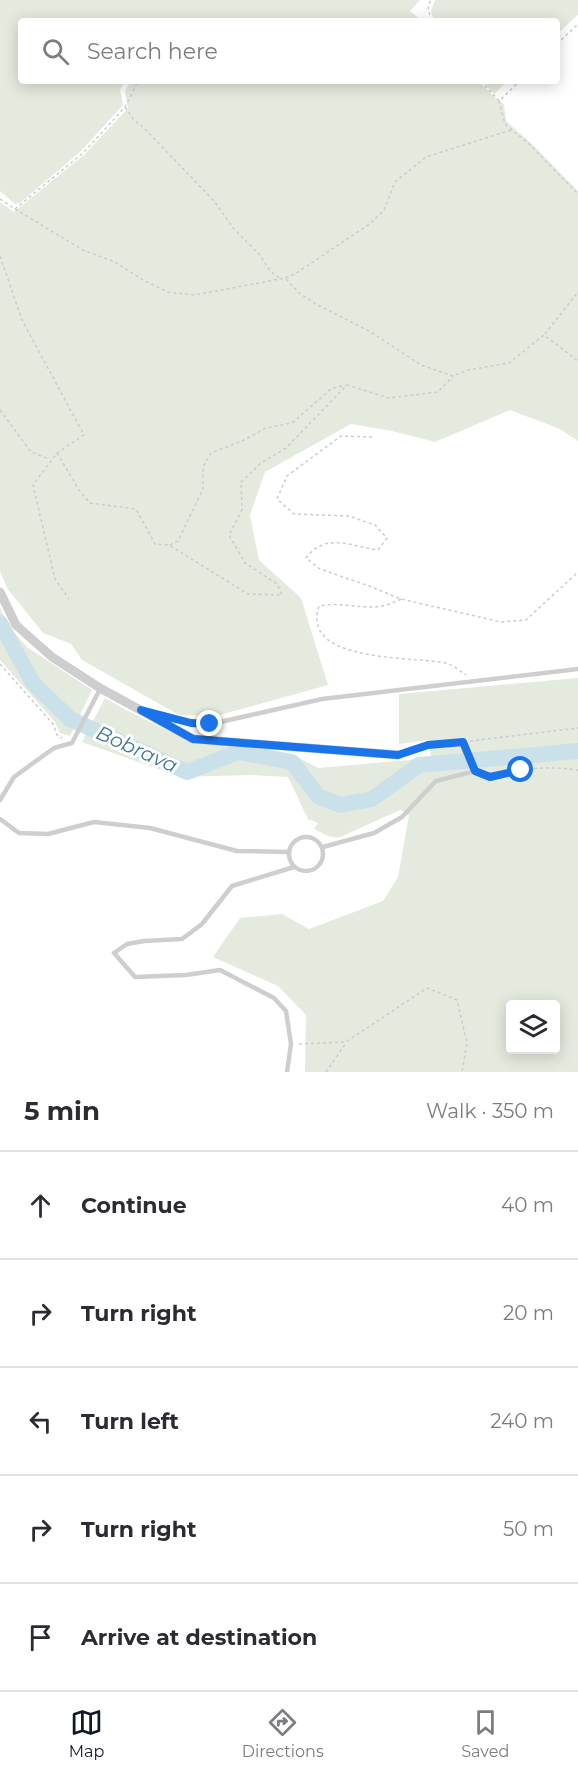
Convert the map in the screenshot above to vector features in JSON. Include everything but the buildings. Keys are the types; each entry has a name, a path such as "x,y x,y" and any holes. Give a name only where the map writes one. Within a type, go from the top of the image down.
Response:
{"street":[{"path":"0,592 16,625 52,657 100,687 193,739 398,755"}],"lane":[{"path":"141,710 191,723 207,724 322,699 578,669"},
{"path":"0,800 14,777 54,748 72,743 100,687"},
{"path":"322,847 374,833 402,817 436,781 474,769 464,744 428,745 398,755"},
{"path":"0,819 19,833 48,834 94,822 150,828 237,851 289,852"},
{"path":"304,836 315,839 322,847 323,859 317,868 305,872 294,867 290,862 289,852 294,841 304,836"},
{"path":"287,1072 291,1044 286,1011 274,998 220,970 186,975 135,977 114,953 127,944 182,939 202,924 232,886 294,867"}],"path":[{"path":"430,18 428,6 431,0"},
{"path":"560,41 578,24"},
{"path":"15,209 83,153 125,106 136,84"},
{"path":"484,84 499,101 503,120 511,130 528,143 578,194"},
{"path":"499,101 517,84"},
{"path":"125,106 134,120 214,201 234,229 259,254 271,272 281,278"},
{"path":"0,199 83,250 115,262 168,292 195,295 285,278 295,274 371,223 384,210 395,182 426,157 511,130"},
{"path":"0,256 22,320 84,435 57,453 33,485 55,579 69,599"},
{"path":"285,278 299,293 371,332 421,365 453,376"},
{"path":"169,545 178,541 203,489 203,467 211,453 266,429 292,423 331,389 347,385 389,398 438,392 453,376 468,370 509,363 544,335 578,292"},
{"path":"544,335 578,361"},
{"path":"57,453 90,504 136,509 155,544 169,545 248,594 282,595 277,584 245,563 229,535 242,510 241,482 261,463 286,448 347,385"},
{"path":"0,410 31,452 50,460"},
{"path":"372,438 341,436 287,476 277,499 294,514 349,516 375,525 387,538 378,550 331,542 314,547 306,558 320,569 402,599 501,621 526,620 578,572"},
{"path":"402,599 387,607 372,609 335,603 319,606 316,619 320,632 334,643 365,655 393,659 420,659 449,664 474,680"},
{"path":"0,664 53,724 57,735 72,743"},
{"path":"464,744 578,728"},
{"path":"474,769 490,777 521,770 563,768 578,770"},
{"path":"326,1072 346,1042 427,988 457,1000 467,1043 462,1072"},
{"path":"291,1044 346,1042"}],"shaded area":[{"path":"0,0 420,0 410,11 418,18 18,18 18,84 123,84 120,90 123,105 81,151 20,203 15,204 0,191"},
{"path":"435,0 578,0 578,15 560,31 560,18 433,18 431,11"},
{"path":"129,84 482,84 504,104 506,121 578,191 578,441 560,429 510,410 435,442 351,424 265,472 250,515 259,560 301,598 328,685 216,716 179,715 82,660 71,644 43,633 7,588 0,571 0,202 14,212 85,154 128,108 125,92"},
{"path":"486,84 505,84 494,94"},
{"path":"0,608 10,628 27,647 92,690 70,736 60,733 55,722 0,660"},
{"path":"578,678 578,1072 305,1072 306,1015 278,986 213,957 240,918 282,914 309,929 383,901 398,877 409,815 400,810 338,838 328,836 314,829 318,823 308,819 288,777 251,775 181,777 82,742 105,698 195,744 246,746 294,755 318,768 431,758 429,740 399,744 399,694"}],"waterway":[{"name":"Bobrava","path":"0,623 33,683 70,719 187,772 238,752 292,762 319,797 341,805 372,799 419,765 578,751"}],"route":[{"path":"210,724 191,723 141,710 193,739 398,755 428,745 463,742 475,771 490,777 521,770"}]}
